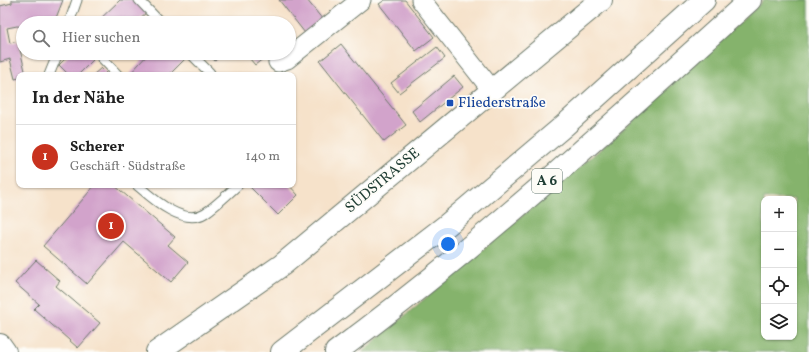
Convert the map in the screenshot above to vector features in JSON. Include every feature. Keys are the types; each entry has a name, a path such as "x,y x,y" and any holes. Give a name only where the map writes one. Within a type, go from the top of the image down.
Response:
{"main road":[{"name":"SÜDSTRASSE","path":"157,352 282,265 601,0"},
{"name":"A 6","path":"282,352 458,215 566,125 704,0"},
{"name":"A 6","path":"336,352 468,249 588,146 750,0"},
{"path":"0,345 5,352"}],"street":[{"path":"296,52 361,0"},
{"path":"422,0 492,90"},
{"path":"278,62 284,60"}],"lane":[{"path":"71,16 77,0"},
{"path":"139,0 154,16"},
{"path":"51,72 55,60"},
{"path":"104,60 115,72"},
{"path":"197,60 208,72"},
{"path":"140,188 166,210 193,216 204,214 234,188"}],"green space":[{"path":"764,0 809,0 809,352 362,352 617,135"}],"building":[{"path":"12,0 63,0 57,16 16,16 16,26 7,28 10,43 16,42 16,60 22,60 25,72 16,72 15,79 10,59 0,62 0,6 12,3"},
{"path":"120,0 138,0 148,11 143,16 103,16"},
{"path":"279,0 307,0 323,20 305,33 296,22 296,16 292,16"},
{"path":"385,0 405,0 434,37 416,51 379,4"},
{"path":"341,44 406,125 384,142 320,61"},
{"path":"437,47 445,58 399,93 391,83"},
{"path":"64,60 93,60 81,72 66,72 59,65"},
{"path":"143,60 184,60 172,72 132,72"},
{"path":"251,60 261,60 255,65"},
{"path":"101,68 105,72 96,72"},
{"path":"454,76 463,87 420,122 412,111"},
{"path":"92,188 118,188 175,237 168,245 188,262 171,282 124,242 87,284 43,246"},
{"path":"251,188 292,188 298,195 278,215"},
{"path":"36,260 60,281 56,286 100,323 78,348 34,309 39,304 15,283"}],"place":[{"name":"Fliederstraße","path":"450,103"},
{"name":"Scherer","path":"111,226"}]}
